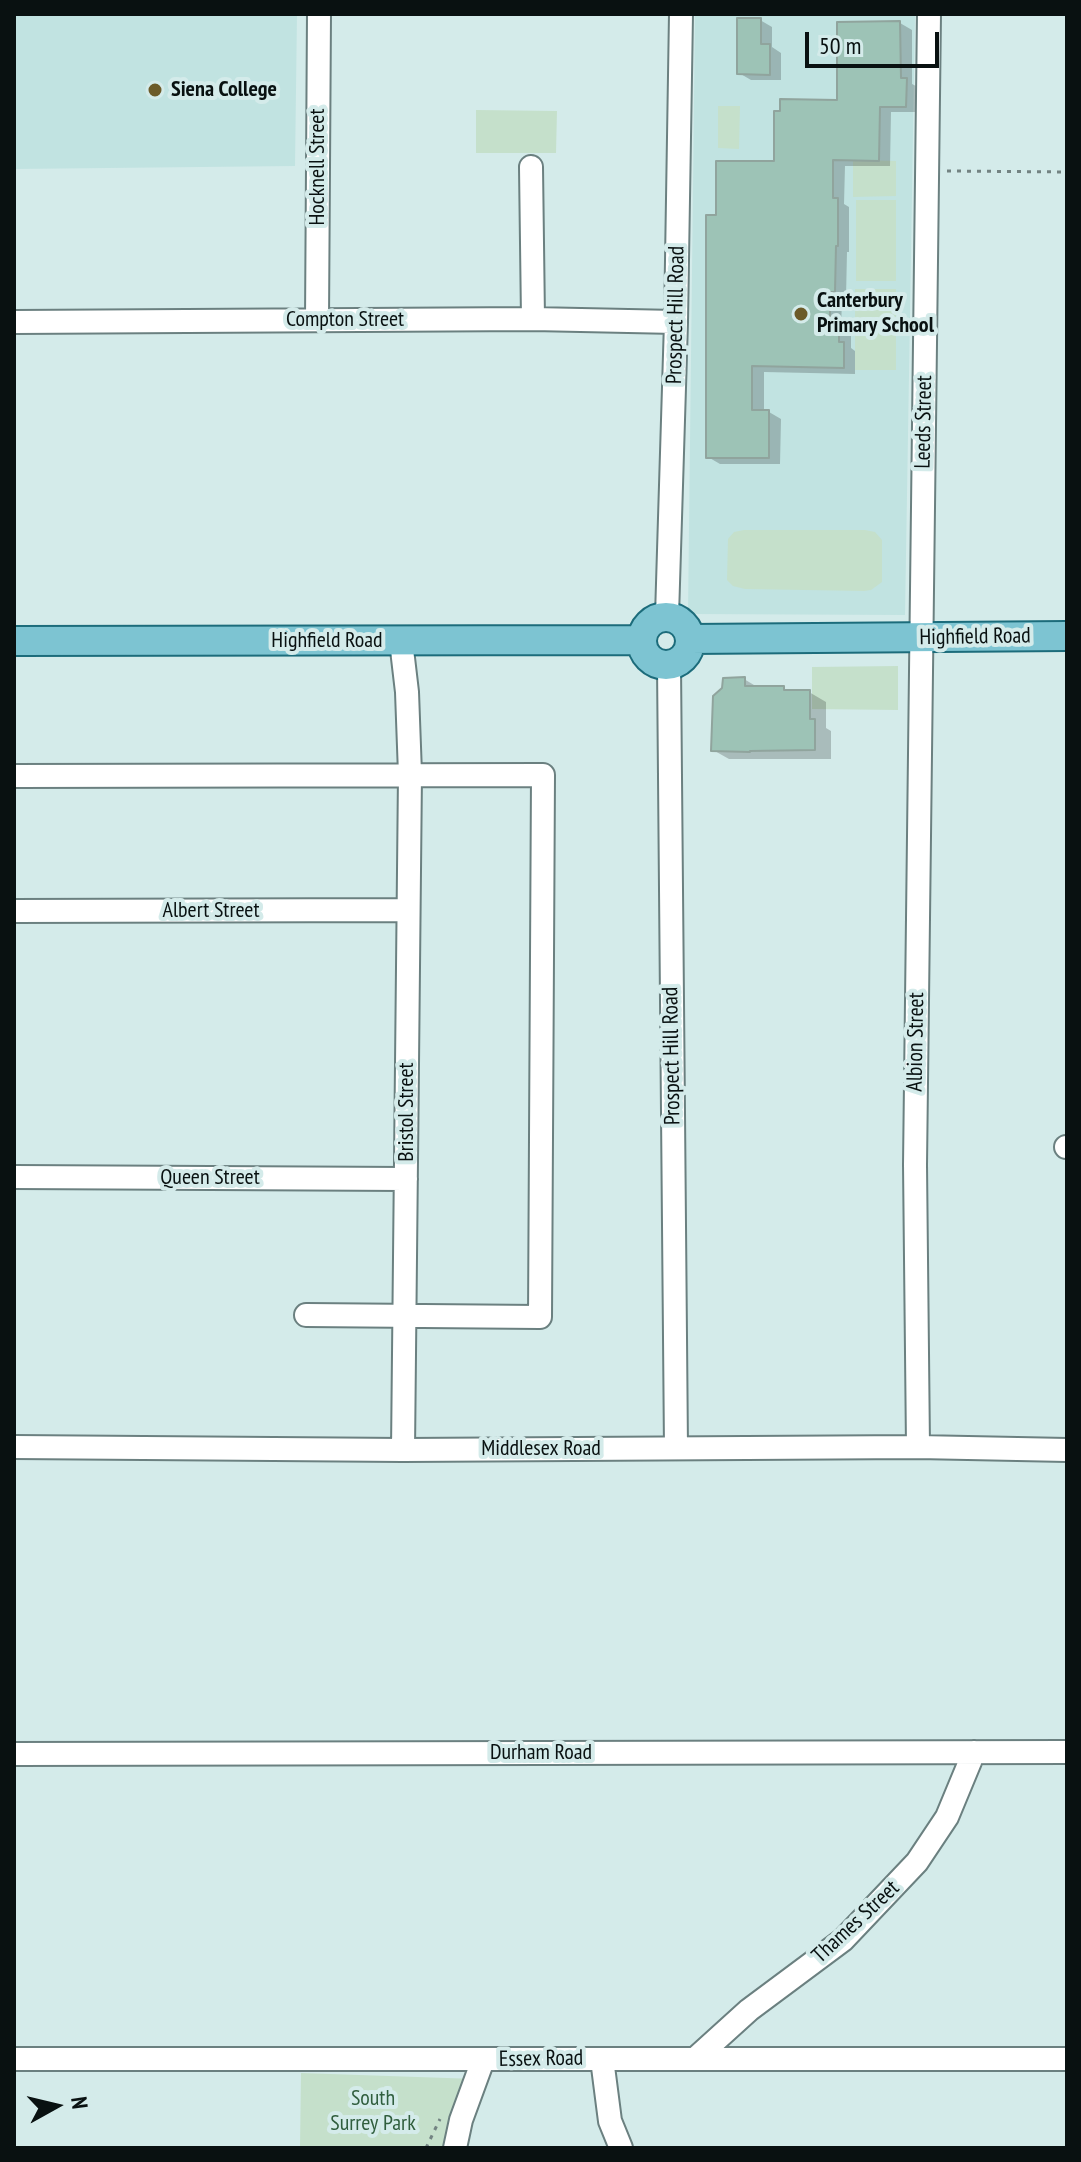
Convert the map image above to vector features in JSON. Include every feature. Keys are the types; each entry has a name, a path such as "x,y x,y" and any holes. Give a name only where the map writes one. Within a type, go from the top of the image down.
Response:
{"main road":[{"path":"667,616 683,622 690,639 689,649 683,658 669,665 657,664 648,657 641,640 650,622 667,616"},
{"name":"Highfield Road","path":"690,639 1067,636"},
{"name":"Highfield Road","path":"14,641 641,640"}],"street":[{"name":"Hocknell Street","path":"317,320 319,14"},
{"name":"Prospect Hill Road","path":"667,616 681,14"},
{"name":"Leeds Street","path":"920,637 929,14"},
{"path":"531,167 533,319"},
{"name":"Compton Street","path":"14,322 533,319 676,322"},
{"name":"Albion Street","path":"918,1447 915,1164 920,637"},
{"name":"Bristol Street","path":"401,641 407,692 410,774 403,1450"},
{"name":"Prospect Hill Road","path":"669,665 676,1448"},
{"path":"14,776 543,775 540,1317 306,1315"},
{"name":"Albert Street","path":"14,911 408,910"},
{"name":"Queen Street","path":"14,1177 406,1179"},
{"name":"Middlesex Road","path":"14,1447 403,1450 918,1447 1067,1450"},
{"path":"1067,1730 1067,1752"},
{"name":"Thames Street","path":"696,2058 749,2010 843,1940 917,1862 947,1817 974,1752"},
{"name":"Durham Road","path":"14,1754 1067,1752"},
{"name":"Essex Road","path":"14,2059 1067,2059"},
{"path":"602,2059 610,2121 621,2148"},
{"path":"455,2148 461,2120 483,2060"}],"path":[{"path":"927,171 1067,172"}],"shaded area":[{"name":"Siena College","path":"14,14 297,14 295,166 14,169"},
{"name":"Canterbury Primary School","path":"695,14 915,14 905,615 688,614"}],"green space":[{"path":"718,106 740,106 739,149 718,148"},
{"path":"476,110 557,111 556,153 476,153"},
{"path":"853,160 896,161 896,196 853,197"},
{"path":"856,200 896,200 896,281 856,281"},
{"path":"855,289 896,289 896,370 855,370"},
{"path":"734,532 875,532 882,540 882,582 864,591 745,589 733,586 727,580 728,539"},
{"path":"898,666 898,710 812,709 812,667"},
{"name":"South Surrey Park","path":"301,2073 476,2079 455,2148 300,2148"}],"building":[{"path":"737,18 761,18 761,44 770,44 770,75 737,74"},
{"path":"900,21 901,78 907,78 906,107 880,107 879,161 833,160 833,198 838,198 838,246 835,292 830,292 830,326 839,327 839,342 844,342 844,368 752,366 752,410 769,410 769,458 706,458 706,215 716,215 716,161 774,161 774,111 780,111 780,99 837,100 837,22"},
{"path":"745,677 745,686 810,690 810,719 815,719 815,750 711,751 713,696 722,688 723,678"}],"place":[{"name":"Siena College","path":"155,90"},
{"name":"Canterbury Primary School","path":"801,314"}]}
